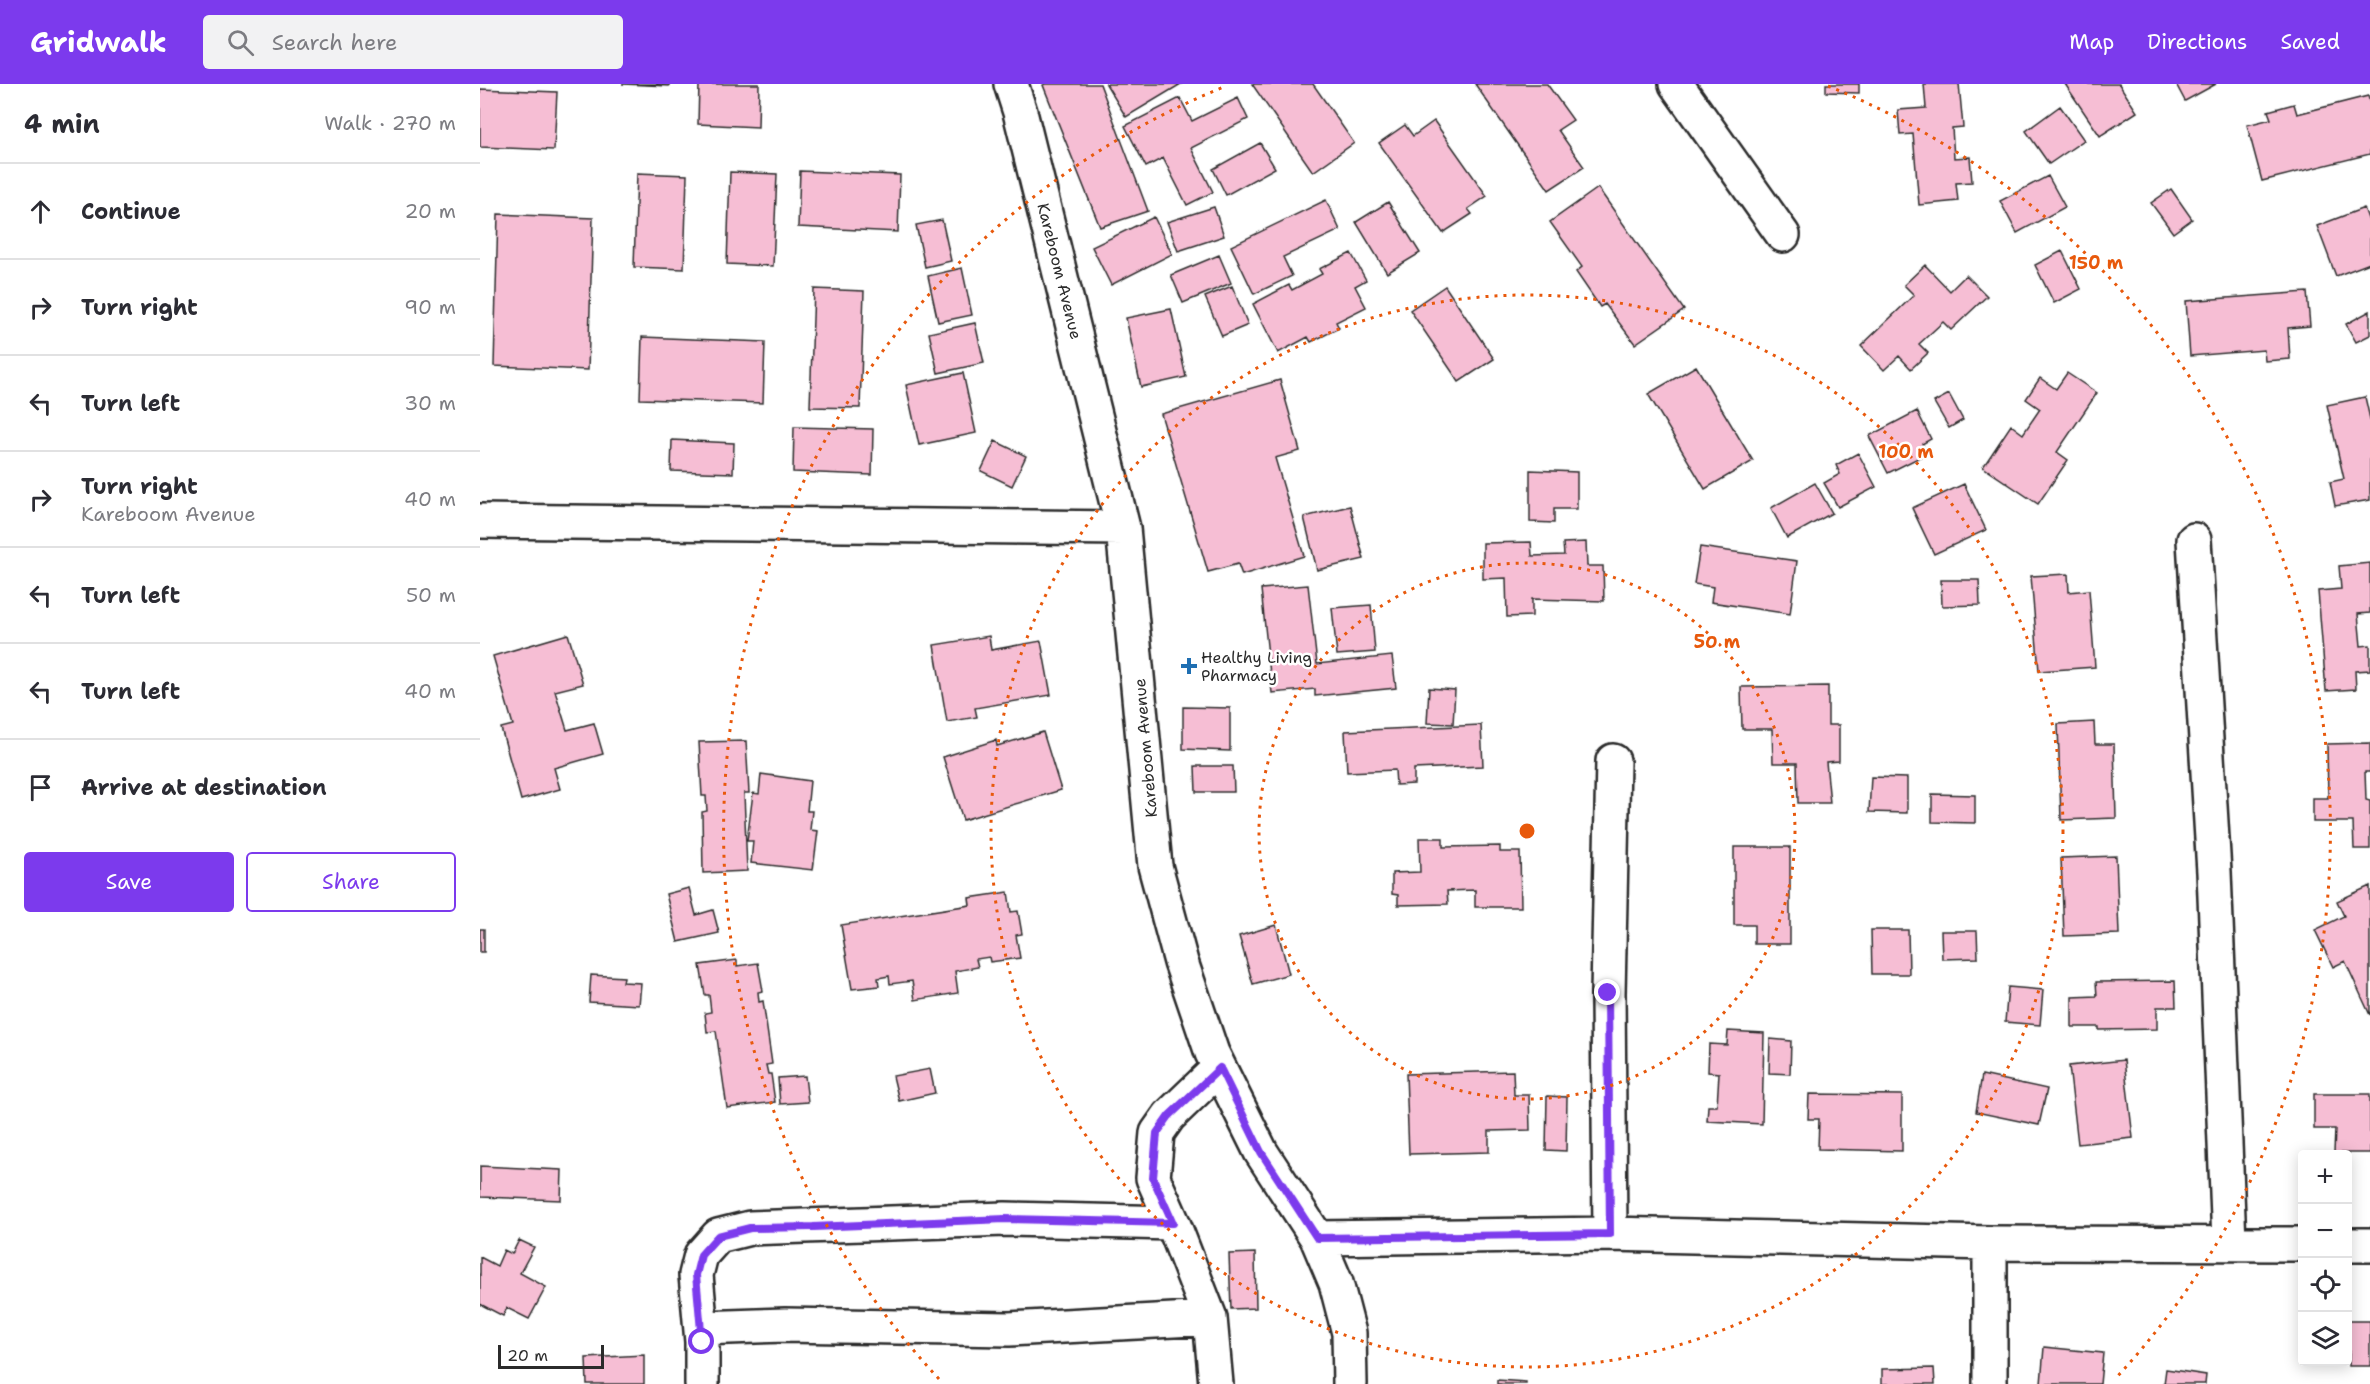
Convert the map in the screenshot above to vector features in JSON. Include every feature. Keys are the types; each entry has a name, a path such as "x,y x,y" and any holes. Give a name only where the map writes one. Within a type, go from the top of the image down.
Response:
{"street":[{"name":"Kareboom Avenue","path":"1011,84 1020,112 1123,528 1155,866 1181,962 1212,1053 1261,1152 1317,1238 1336,1283 1349,1333 1350,1384"},
{"path":"1676,84 1782,235"},
{"path":"480,521 1123,528"},
{"path":"2194,540 2215,884 2229,1242"},
{"path":"1610,1234 1608,993 1613,761"},
{"path":"1216,1384 1210,1318 1153,1178 1157,1133 1169,1116 1220,1068"},
{"path":"702,1384 701,1328 696,1275 701,1255 718,1236 750,1228 1005,1219 1173,1223"},
{"path":"1317,1238 1610,1234 1990,1243 2298,1244"},
{"path":"1990,1243 1990,1384"},
{"path":"2352,1245 2370,1245"},
{"path":"701,1328 785,1325 1009,1329 1210,1318"}],"building":[{"path":"622,84 669,84 669,86"},
{"path":"699,84 759,84 758,127 698,124"},
{"path":"1100,84 1148,211 1100,227 1043,85"},
{"path":"1106,84 1181,84 1126,117"},
{"path":"1252,84 1313,84 1354,143 1313,172"},
{"path":"1475,84 1547,84 1573,120 1558,130 1584,167 1549,190"},
{"path":"1826,84 1859,84 1859,93 1826,92"},
{"path":"1924,84 1959,84 1963,127 1952,128 1954,158 1970,157 1972,182 1956,183 1958,201 1919,205 1913,134 1900,135 1898,110 1926,108"},
{"path":"2065,84 2119,84 2137,112 2100,136"},
{"path":"2176,84 2216,84 2185,101"},
{"path":"480,89 557,92 554,150 480,147"},
{"path":"2368,96 2370,154 2262,181 2247,125 2271,119 2268,111 2294,104 2297,114"},
{"path":"1180,98 1192,121 1238,98 1248,119 1191,148 1213,192 1187,205 1163,158 1146,167 1125,126"},
{"path":"2060,106 2084,140 2049,164 2026,131"},
{"path":"1434,121 1487,196 1468,209 1472,214 1443,233 1379,143 1405,125 1413,136"},
{"path":"1260,143 1275,168 1226,195 1213,169"},
{"path":"800,171 900,175 898,232 798,227"},
{"path":"730,172 777,174 773,266 727,264"},
{"path":"637,173 687,175 684,269 634,267"},
{"path":"2048,176 2065,207 2017,233 2000,201"},
{"path":"1598,188 1684,310 1635,344 1605,304 1600,307 1576,272 1582,267 1550,222"},
{"path":"2171,189 2192,219 2173,233 2151,203"},
{"path":"1326,200 1340,230 1283,257 1292,276 1254,294 1231,246"},
{"path":"1388,202 1420,253 1387,273 1356,222"},
{"path":"1214,207 1224,236 1178,251 1167,222"},
{"path":"2364,208 2370,224 2370,263 2336,276 2317,226"},
{"path":"498,214 593,218 588,370 494,366"},
{"path":"1154,217 1172,254 1111,285 1092,247"},
{"path":"942,220 951,261 925,267 916,225"},
{"path":"2062,251 2081,289 2054,303 2035,265"},
{"path":"1351,253 1366,280 1355,286 1366,307 1336,322 1339,328 1311,342 1308,337 1278,353 1253,304 1289,285 1292,290 1322,274 1319,269"},
{"path":"1219,255 1231,283 1183,303 1171,275"},
{"path":"1925,265 1950,291 1966,275 1987,296 1951,330 1943,322 1919,344 1928,353 1911,369 1899,356 1884,370 1861,346 1914,295 1904,285"},
{"path":"962,268 972,315 938,322 928,276"},
{"path":"1232,286 1248,325 1222,336 1205,297"},
{"path":"1445,286 1494,359 1459,382 1410,310"},
{"path":"814,289 864,291 860,408 810,407"},
{"path":"2307,292 2310,326 2288,328 2290,359 2265,361 2264,350 2190,356 2186,301"},
{"path":"1171,309 1186,377 1141,387 1126,318"},
{"path":"2370,311 2370,335 2356,342 2346,324"},
{"path":"975,323 984,363 938,373 929,333"},
{"path":"642,337 765,342 763,403 640,399"},
{"path":"1696,366 1753,461 1705,489 1648,394"},
{"path":"963,373 976,433 919,445 906,385"},
{"path":"2067,373 2097,393 2057,452 2068,460 2038,504 1983,467 2011,425 2023,434 2040,409 2026,399 2040,378 2056,389"},
{"path":"1280,380 1300,451 1275,458 1304,556 1242,575 1238,564 1208,572 1161,414"},
{"path":"1949,394 1963,420 1949,428 1934,402"},
{"path":"2365,397 2370,419 2370,500 2335,506 2330,482 2344,479 2327,405"},
{"path":"1917,411 1931,439 1922,444 1928,453 1888,473 1869,436"},
{"path":"794,427 873,429 872,475 793,472"},
{"path":"672,440 734,443 733,473 671,471"},
{"path":"995,441 1026,456 1012,486 981,471"},
{"path":"1858,453 1876,487 1838,507 1824,483 1840,474 1836,465"},
{"path":"1530,470 1577,472 1577,509 1554,509 1554,523 1530,522"},
{"path":"1815,483 1832,513 1787,538 1771,508"},
{"path":"1964,484 1986,530 1934,554 1912,508"},
{"path":"1350,506 1364,559 1317,570 1304,517"},
{"path":"1531,542 1532,556 1564,555 1563,543 1586,542 1587,566 1603,566 1604,601 1532,599 1532,616 1507,617 1506,578 1483,579 1483,543"},
{"path":"1700,547 1797,561 1790,614 1711,602 1713,587 1694,584"},
{"path":"2370,563 2370,613 2358,614 2361,646 2370,645 2370,670 2355,671 2356,689 2326,691 2318,591 2341,589 2339,566"},
{"path":"2068,574 2069,592 2089,590 2095,667 2039,671 2031,576"},
{"path":"1941,580 1979,580 1980,605 1942,606"},
{"path":"1308,585 1317,664 1392,656 1396,688 1315,696 1315,689 1272,693 1261,589"},
{"path":"1371,605 1375,652 1337,655 1332,608"},
{"path":"568,634 583,684 555,691 567,730 594,723 603,754 554,768 560,789 521,800 501,728 513,725 493,656"},
{"path":"989,636 991,650 1041,641 1051,695 975,708 977,717 947,722 934,645"},
{"path":"1828,686 1828,725 1839,725 1839,761 1826,762 1830,803 1798,803 1797,763 1773,763 1772,729 1742,729 1741,687"},
{"path":"1429,688 1455,690 1453,724 1427,723"},
{"path":"1183,707 1230,708 1230,751 1183,749"},
{"path":"2094,722 2095,744 2114,744 2116,818 2061,820 2058,724"},
{"path":"1481,725 1483,766 1414,769 1414,784 1396,785 1395,770 1347,772 1345,731"},
{"path":"1043,732 1061,790 963,820 943,757 996,740 997,746"},
{"path":"746,741 749,793 744,793 747,871 703,873 702,812 707,811 706,796 702,796 699,742"},
{"path":"2370,743 2370,772 2365,772 2366,800 2370,801 2370,849 2354,849 2353,822 2313,822 2313,798 2328,798 2327,744"},
{"path":"1195,766 1233,766 1234,792 1196,792"},
{"path":"761,774 810,781 807,811 812,811 810,830 818,831 813,870 751,863 753,841 747,841 753,793 759,794"},
{"path":"1871,777 1907,778 1907,813 1869,812"},
{"path":"1932,794 1975,795 1975,823 1932,822"},
{"path":"1419,838 1443,838 1443,847 1500,846 1500,852 1520,852 1521,907 1475,907 1475,890 1447,891 1448,904 1398,905 1398,895 1392,894 1392,873 1420,872"},
{"path":"1734,847 1790,847 1790,944 1754,944 1754,925 1734,925"},
{"path":"2116,856 2119,934 2064,936 2061,858"},
{"path":"2370,886 2370,1015 2345,961 2333,967 2315,930 2344,916 2337,901"},
{"path":"689,888 696,915 713,910 719,933 678,942 666,894"},
{"path":"1008,892 1011,912 1018,911 1022,934 1016,935 1020,958 990,962 989,957 976,959 978,967 955,971 958,993 915,1000 912,981 890,984 889,976 878,978 879,986 852,989 841,925 970,905 969,898"},
{"path":"1276,925 1289,974 1253,984 1239,936"},
{"path":"480,929 484,929 484,952 480,952"},
{"path":"1871,930 1908,930 1909,974 1872,974"},
{"path":"1941,931 1977,931 1978,958 1942,959"},
{"path":"737,960 737,966 758,963 763,991 758,992 759,1002 763,1001 772,1064 766,1065 768,1074 771,1074 775,1102 727,1108 716,1031 707,1032 705,1013 711,1012 709,995 705,995 700,965"},
{"path":"591,975 624,977 623,982 641,983 639,1005 589,1002"},
{"path":"2175,981 2176,1007 2157,1007 2157,1029 2099,1030 2099,1027 2072,1027 2072,997 2097,996 2096,982"},
{"path":"2008,987 2043,990 2040,1025 2005,1022"},
{"path":"1728,1031 1764,1033 1762,1124 1707,1121 1708,1106 1717,1106 1719,1073 1708,1072 1709,1044 1727,1045"},
{"path":"1770,1039 1791,1041 1790,1074 1769,1073"},
{"path":"2124,1060 2133,1138 2078,1144 2069,1066"},
{"path":"930,1069 935,1093 899,1101 893,1076"},
{"path":"1513,1071 1514,1095 1529,1095 1530,1130 1489,1131 1489,1152 1409,1154 1406,1074"},
{"path":"1982,1075 2047,1089 2039,1125 1976,1112"},
{"path":"805,1076 808,1102 780,1104 778,1078"},
{"path":"1809,1094 1902,1095 1902,1151 1818,1149 1819,1119 1808,1119"},
{"path":"2314,1094 2370,1094 2370,1153 2334,1150 2335,1129 2314,1129"},
{"path":"1547,1096 1567,1097 1566,1151 1546,1150"},
{"path":"480,1166 562,1170 561,1200 480,1197"},
{"path":"519,1240 534,1247 520,1273 546,1287 529,1319 507,1308 503,1316 480,1304 480,1257 497,1266 504,1250 512,1254"},
{"path":"1255,1253 1256,1308 1231,1309 1229,1254"},
{"path":"2352,1321 2370,1321 2370,1366 2352,1366"},
{"path":"2044,1347 2103,1353 2100,1384 2041,1384"},
{"path":"644,1355 644,1384 587,1384 586,1358"},
{"path":"1934,1368 1935,1384 1882,1384 1882,1369"},
{"path":"2166,1369 2206,1375 2205,1384 2164,1384"},
{"path":"1497,1380 1526,1382 1526,1384 1497,1384"}],"place":[{"name":"Healthy Living Pharmacy","path":"1189,666"}],"route":[{"path":"702,1342 696,1275 701,1255 718,1236 750,1228 1005,1219 1173,1223 1153,1178 1153,1157 1157,1133 1169,1116 1220,1068 1261,1152 1317,1238 1610,1234 1608,993"}]}
